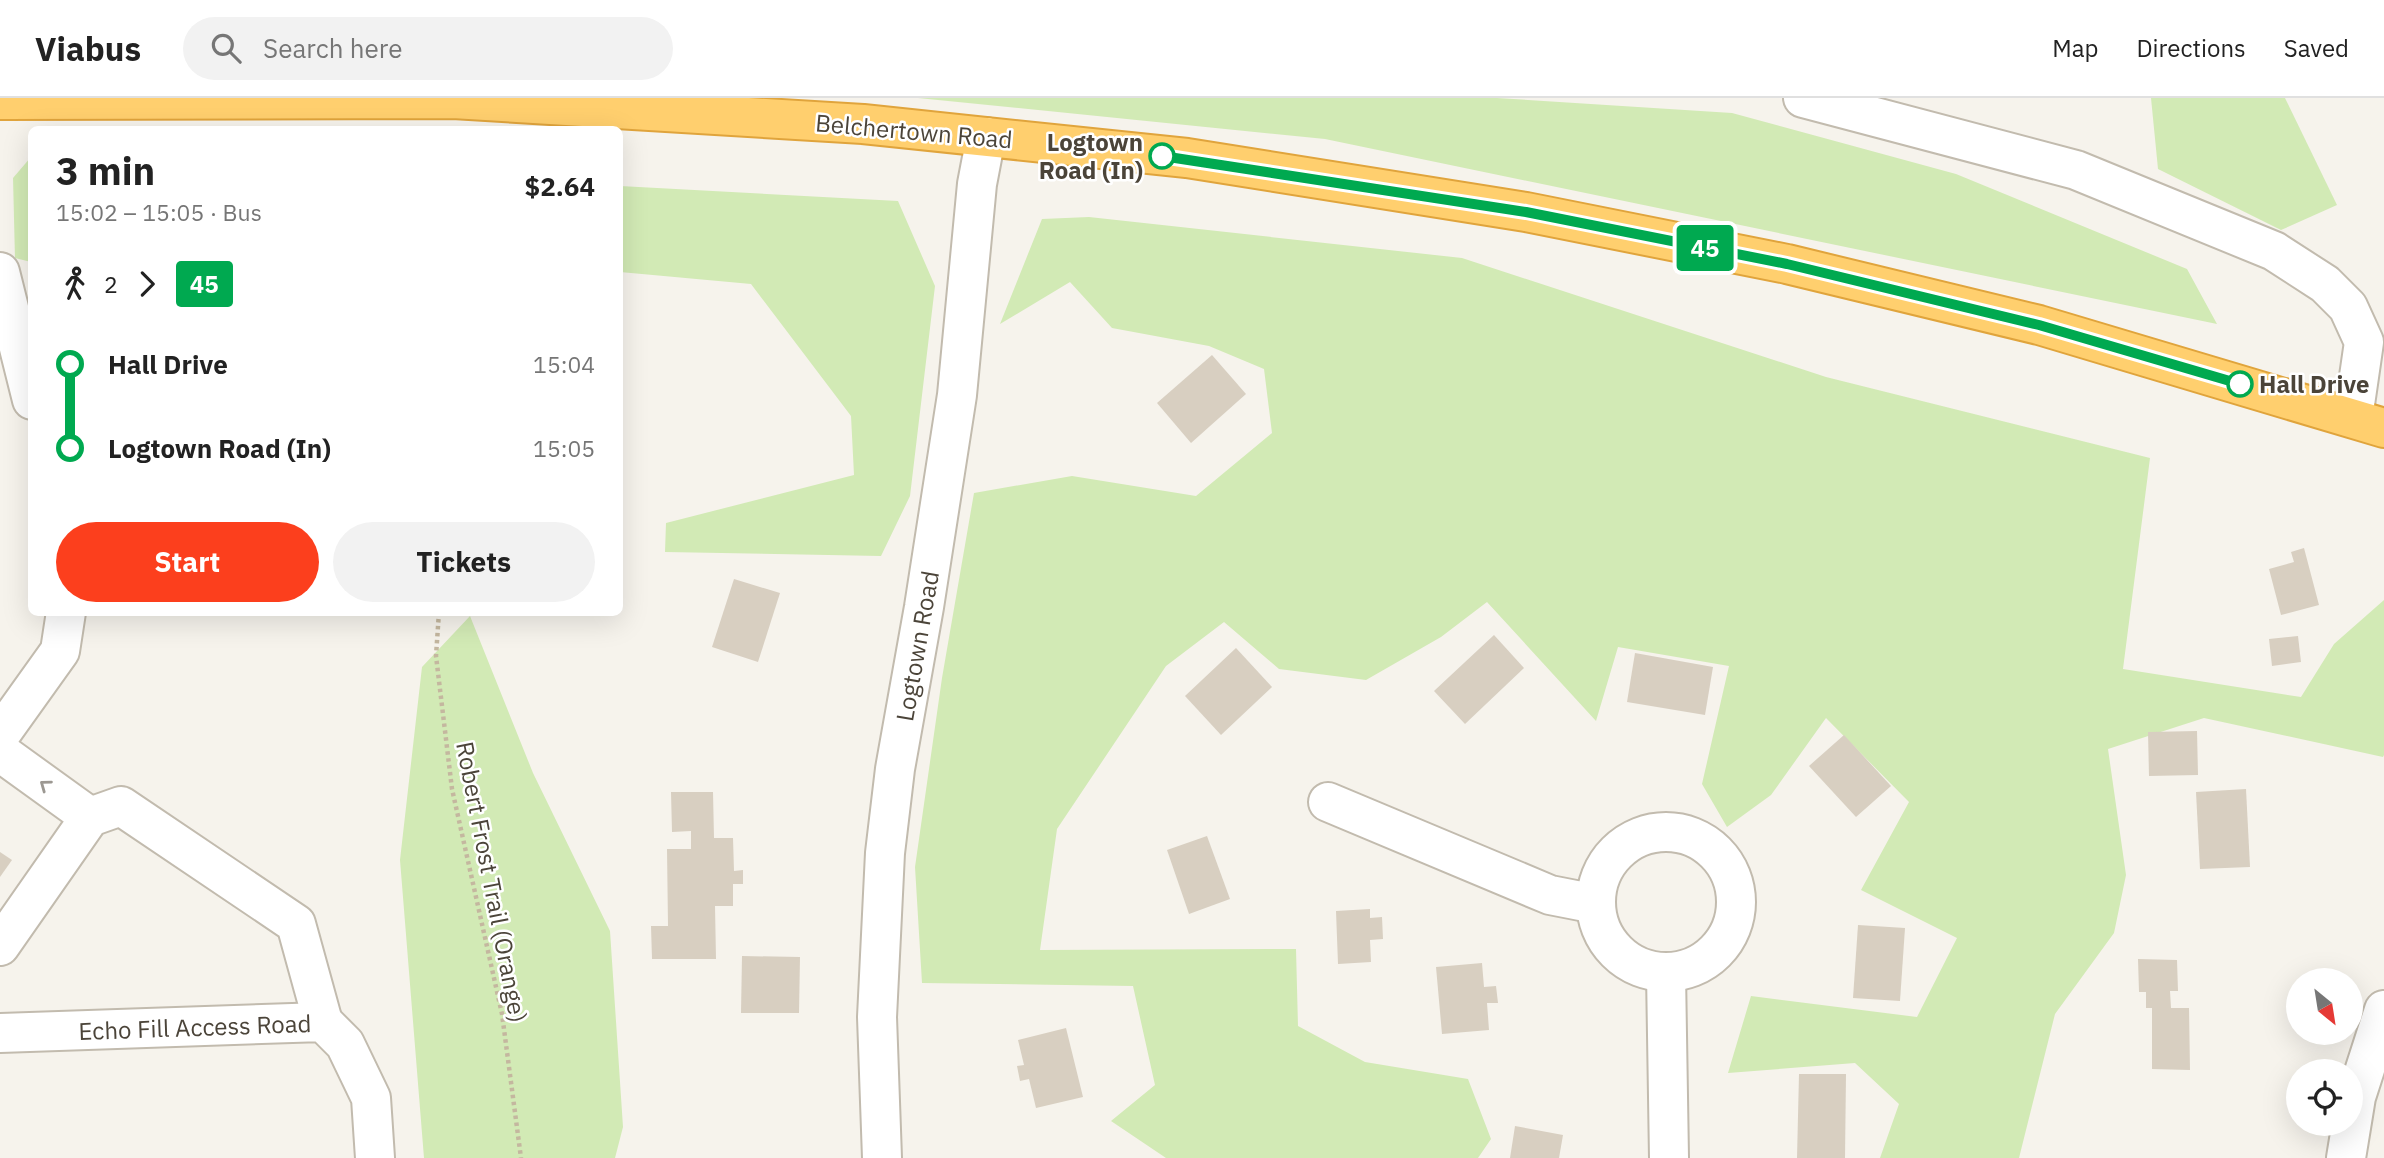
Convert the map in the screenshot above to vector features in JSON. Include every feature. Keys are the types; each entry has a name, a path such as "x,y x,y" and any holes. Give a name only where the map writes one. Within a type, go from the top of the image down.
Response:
{"highway":[{"name":"Belchertown Road","path":"0,100 453,99 863,124 1187,158 1472,203 1787,264 2039,325 2369,423"}],"street":[{"path":"1803,98 2076,170 2274,251 2325,284 2348,307 2364,342 2369,423"},
{"name":"Logtown Road","path":"882,1158 877,1017 885,853 895,769 924,607 957,394 977,184 986,137"},
{"path":"0,272 28,384"},
{"path":"0,735 60,651 65,616"},
{"path":"0,752 90,817"},
{"path":"1328,802 1550,895 1596,904"},
{"path":"0,946 90,817 121,806 296,924 323,1022"},
{"path":"1666,832 1685,835 1704,843 1719,856 1730,873 1736,892 1736,912 1730,931 1719,948 1704,962 1686,970 1666,973 1637,967 1613,949 1599,923 1596,904 1598,884 1606,865 1619,850 1646,835 1666,832"},
{"path":"1666,973 1670,1158"},
{"path":"2346,1158 2356,1097 2384,1010"},
{"name":"Echo Fill Access Road","path":"0,1033 323,1022 345,1044 371,1098 376,1158"}],"path":[{"name":"Robert Frost Trail (Orange)","path":"439,616 436,656 452,789 502,1014 521,1158"}],"green space":[{"path":"918,98 1497,98 1732,113 1956,174 2187,269 2217,324 1325,139"},
{"path":"2151,98 2285,98 2337,205 2281,230 2158,169"},
{"path":"28,160 28,261 15,258 13,178"},
{"path":"623,186 898,201 935,286 910,496 881,556 665,552 666,523 854,475 851,416 751,284 623,272"},
{"path":"1089,217 1462,258 1826,377 2150,458 2123,669 2301,697 2334,644 2384,600 2384,755 2383,757 2204,718 2108,749 2126,875 2114,933 2055,1014 2019,1158 1880,1158 1899,1104 1855,1063 1728,1073 1751,996 1917,1017 1957,938 1861,890 1909,802 1826,718 1771,795 1727,827 1702,784 1729,666 1618,647 1596,721 1487,602 1441,637 1366,680 1279,669 1224,622 1166,666 1057,829 1040,950 1296,949 1298,1026 1365,1062 1468,1079 1491,1139 1478,1158 1166,1158 1111,1121 1155,1085 1133,986 922,983 915,867 942,678 974,493 1072,476 1196,496 1272,433 1264,369 1209,346 1112,328 1070,282 1000,324 1042,219"},
{"path":"470,616 533,773 610,931 623,1127 615,1158 424,1158 400,860 422,667"}],"building":[{"path":"1212,355 1246,394 1191,443 1157,403"},
{"path":"2304,548 2319,605 2281,615 2269,569 2294,562 2291,552"},
{"path":"734,579 780,593 758,662 712,647"},
{"path":"1494,635 1524,668 1465,724 1434,691"},
{"path":"2298,636 2301,662 2272,666 2269,639"},
{"path":"1236,648 1272,687 1221,735 1185,696"},
{"path":"1635,653 1713,667 1705,715 1627,702"},
{"path":"2197,731 2198,775 2149,776 2148,732"},
{"path":"1844,735 1891,786 1856,817 1809,766"},
{"path":"2246,789 2250,867 2200,869 2196,792"},
{"path":"671,792 713,792 714,838 733,838 734,871 743,870 743,884 733,884 733,906 715,906 716,959 652,959 651,926 668,926 667,849 691,849 691,831 672,832"},
{"path":"1207,836 1230,899 1189,914 1167,850"},
{"path":"0,852 12,860 0,877"},
{"path":"1370,909 1370,918 1382,917 1383,939 1370,940 1371,962 1338,964 1336,911"},
{"path":"1858,925 1905,928 1900,1001 1853,998"},
{"path":"742,956 800,957 799,1013 741,1013"},
{"path":"2138,959 2177,960 2178,991 2170,991 2171,1008 2189,1008 2190,1070 2152,1069 2152,1008 2146,1008 2146,992 2139,992"},
{"path":"1482,963 1484,987 1496,986 1498,1003 1487,1003 1489,1030 1442,1034 1436,967"},
{"path":"1066,1028 1083,1097 1036,1108 1029,1079 1020,1081 1017,1066 1024,1065 1018,1040"},
{"path":"1799,1074 1846,1074 1845,1158 1797,1158"},
{"path":"1515,1126 1563,1135 1559,1158 1510,1158"}],"bus line":[{"name":"45","path":"1162,156 1526,212 1787,264 2039,325 2240,384"}],"place":[{"name":"Logtown Road (In)","path":"1162,156"},
{"name":"Hall Drive","path":"2240,384"}]}
